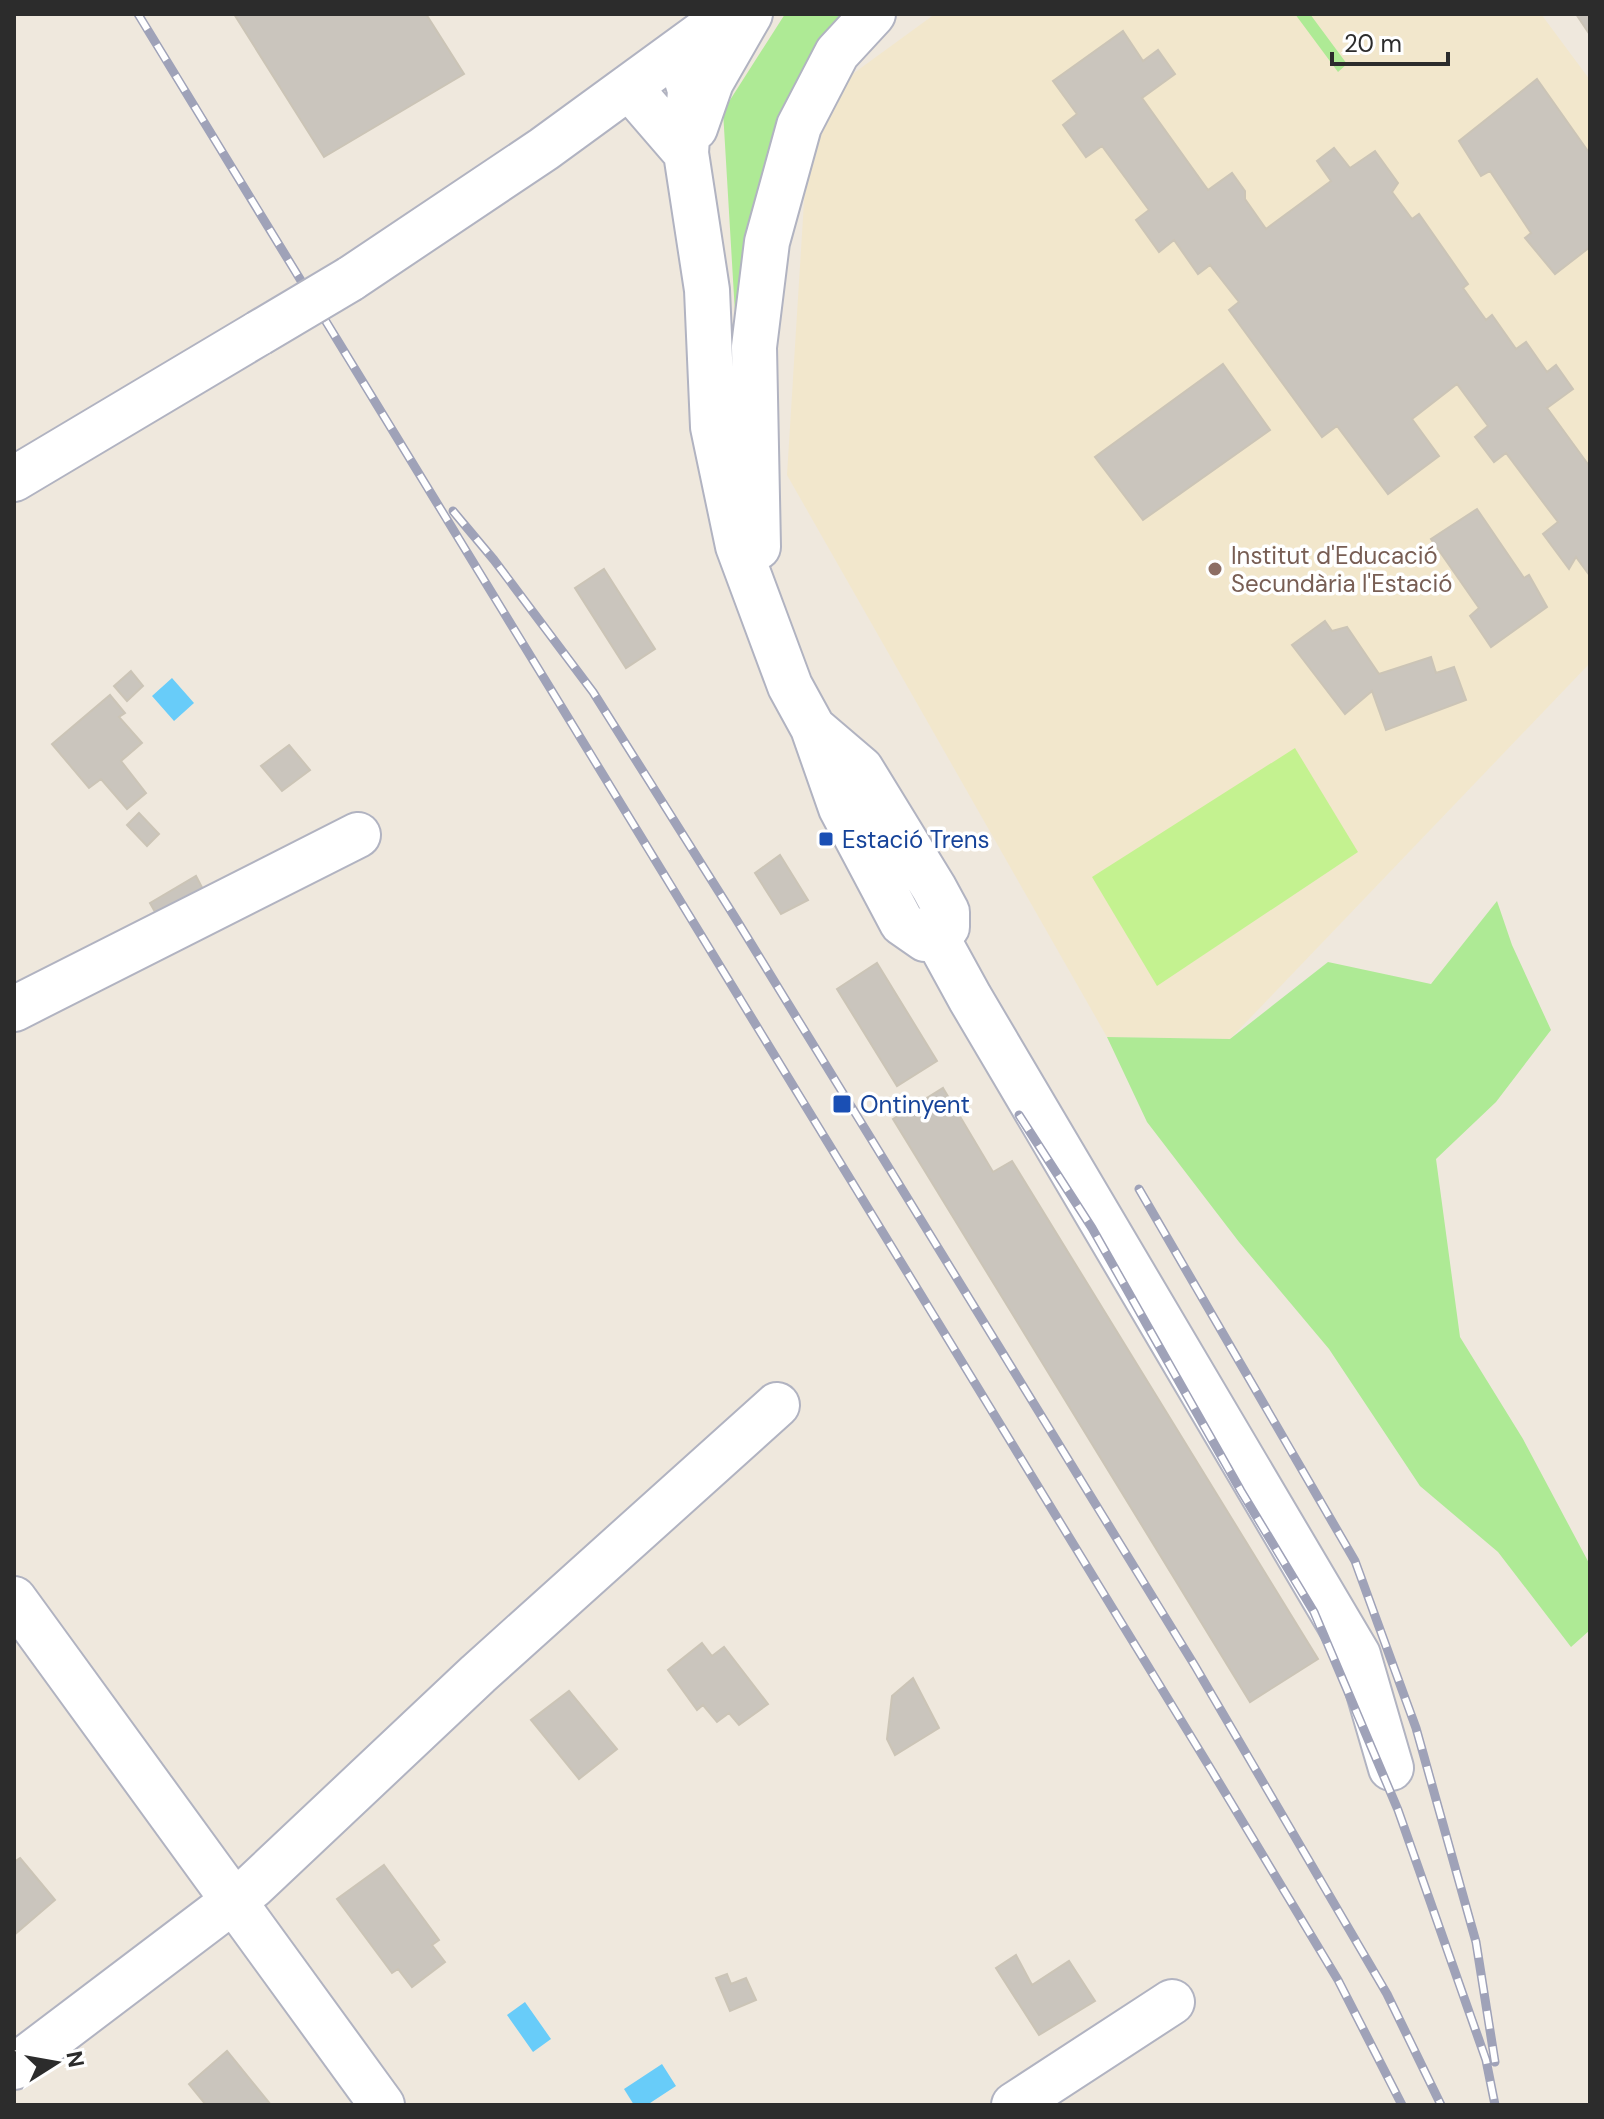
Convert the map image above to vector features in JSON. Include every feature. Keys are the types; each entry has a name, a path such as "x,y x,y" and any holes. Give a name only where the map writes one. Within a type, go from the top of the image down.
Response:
{"street":[{"path":"14,479 350,279 461,206 729,14"},
{"path":"686,153 711,82 750,14"},
{"path":"759,605 754,347 767,242 799,126 837,53 873,14"},
{"path":"670,57 680,59 690,90 686,153 707,290 713,427 738,546 790,686 813,728 841,808 902,923 925,939 936,936 1358,1655 1391,1768"},
{"path":"629,87 686,153"},
{"path":"14,1009 358,835"},
{"path":"14,2067 253,1886 478,1674 777,1405"},
{"path":"14,1599 382,2105"},
{"path":"1014,2105 1172,2002"}],"shaded area":[{"name":"Institut d'Educació Secundària l'Estació","path":"935,14 1541,14 1590,80 1590,663 1230,1039 1107,1037 787,475 810,105"}],"green space":[{"path":"785,14 852,14 741,414 723,111"},
{"path":"1295,14 1310,14 1347,64 1338,72"},
{"path":"1295,748 1358,852 1157,986 1092,877"},
{"path":"1497,901 1512,945 1551,1030 1496,1102 1436,1159 1460,1337 1523,1439 1590,1565 1590,1630 1571,1647 1498,1552 1420,1486 1329,1349 1239,1242 1147,1122 1107,1037 1230,1039 1328,962 1431,984"}],"water":[{"path":"172,678 194,703 174,721 152,696"},
{"path":"525,2002 551,2039 533,2052 507,2015"},
{"path":"662,2064 676,2086 647,2105 634,2105 624,2089"}],"building":[{"path":"234,14 426,14 464,74 324,157"},
{"path":"1576,14 1590,14 1590,35"},
{"path":"1123,31 1143,61 1158,50 1175,74 1142,98 1208,190 1232,173 1266,229 1331,181 1317,161 1334,148 1350,168 1375,151 1398,183 1392,192 1412,219 1419,214 1468,284 1463,288 1486,320 1492,315 1516,349 1526,342 1547,372 1556,365 1573,389 1547,408 1590,467 1590,576 1576,557 1569,569 1543,534 1558,522 1506,453 1494,462 1475,437 1488,426 1457,384 1412,419 1439,456 1388,494 1337,426 1322,437 1229,310 1239,302 1210,265 1198,274 1174,240 1159,252 1136,220 1149,210 1102,146 1086,157 1063,125 1077,114 1053,81"},
{"path":"1537,79 1590,154 1590,247 1555,274 1525,238 1531,233 1490,171 1481,176 1459,141"},
{"path":"1223,364 1270,430 1143,520 1095,457"},
{"path":"1477,509 1524,578 1529,575 1547,607 1491,647 1470,616 1479,608 1431,539"},
{"path":"604,569 655,649 626,668 575,588"},
{"path":"1325,621 1332,631 1347,627 1379,674 1431,657 1436,673 1454,667 1466,700 1386,730 1372,691 1345,714 1292,645"},
{"path":"131,671 143,686 127,701 114,686"},
{"path":"110,695 125,713 119,717 142,743 121,761 146,793 127,809 101,779 89,788 52,744"},
{"path":"289,745 310,770 282,791 261,766"},
{"path":"139,813 159,834 147,846 127,825"},
{"path":"780,855 808,900 781,914 755,873"},
{"path":"196,876 206,895 159,919 150,903"},
{"path":"877,963 937,1061 897,1086 837,989"},
{"path":"943,1088 993,1172 1012,1161 1318,1659 1250,1702 893,1119"},
{"path":"702,1643 712,1656 724,1647 768,1704 739,1725 729,1713 717,1722 703,1705 697,1710 668,1670"},
{"path":"913,1678 939,1728 895,1755 887,1739 892,1696"},
{"path":"569,1691 617,1749 579,1779 531,1720"},
{"path":"20,1858 55,1900 14,1935 14,1862"},
{"path":"384,1865 439,1940 432,1945 445,1962 412,1987 398,1969 392,1973 337,1899"},
{"path":"1016,1955 1032,1985 1069,1961 1095,2001 1039,2035 996,1968"},
{"path":"727,1974 731,1984 746,1978 756,2000 730,2011 716,1978"},
{"path":"227,2051 271,2105 206,2105 189,2084"}],"railway":[{"path":"138,14 1212,1771 1338,1980 1402,2105"},
{"path":"453,511 494,560 593,692 736,919 1195,1666 1387,1994 1441,2105"},
{"path":"1019,1115 1092,1228 1241,1491 1314,1612 1398,1810 1486,2060 1495,2105"},
{"path":"1139,1189 1355,1561 1416,1728 1476,1942 1495,2062"}],"place":[{"name":"Institut d'Educació Secundària l'Estació","path":"1215,569"},
{"name":"Estació Trens","path":"826,839"},
{"name":"Ontinyent","path":"842,1104"}]}
